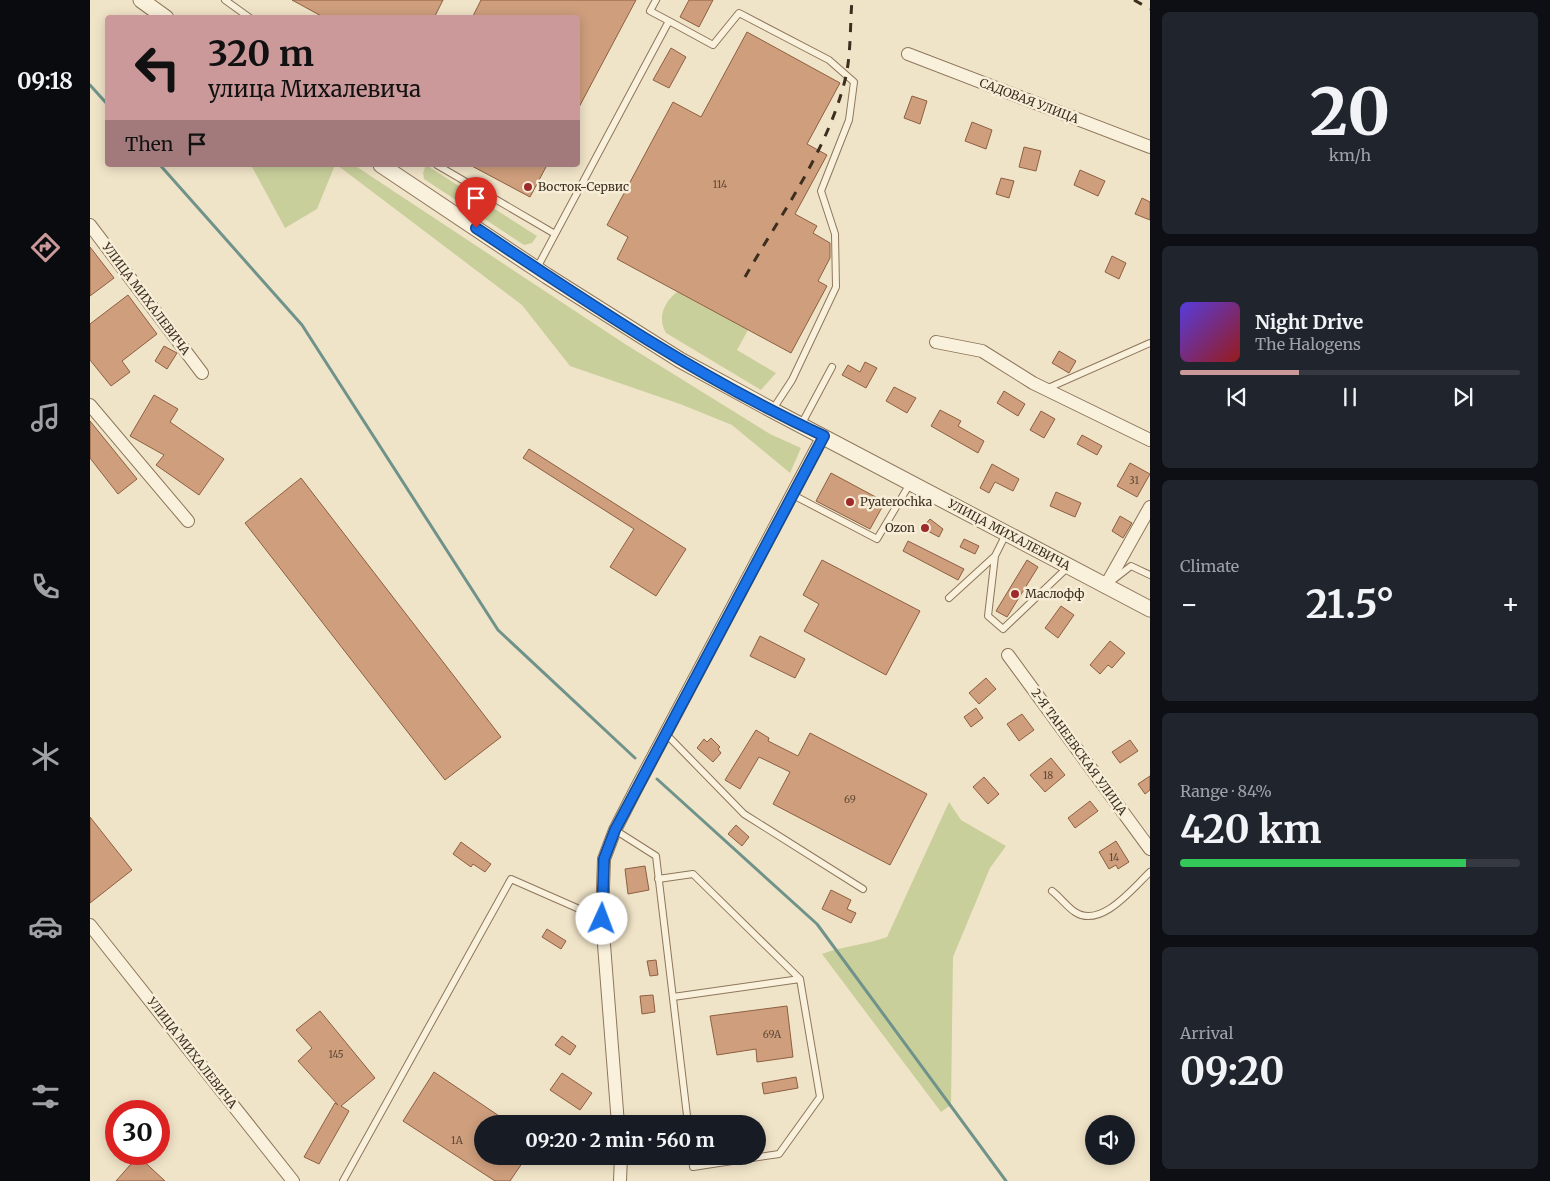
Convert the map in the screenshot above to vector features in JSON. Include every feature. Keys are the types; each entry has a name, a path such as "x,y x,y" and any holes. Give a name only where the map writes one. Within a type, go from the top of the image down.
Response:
{"street":[{"path":"148,2 163,15"},
{"name":"САДОВАЯ УЛИЦА","path":"908,54 1150,147"},
{"name":"УЛИЦА МИХАЛЕВИЧА","path":"384,167 536,269 680,360 1105,587 1149,605"},
{"name":"УЛИЦА МИХАЛЕВИЧА","path":"90,225 202,373"},
{"path":"936,342 982,351 1045,389 1150,440"},
{"path":"90,405 188,521"},
{"path":"617,1115 602,919 604,859 615,830 636,789 824,436"},
{"path":"1105,587 1150,507"},
{"name":"2-Я ТАНЕЕВСКАЯ УЛИЦА","path":"1008,655 1150,849"},
{"name":"УЛИЦА МИХАЛЕВИЧА","path":"90,925 293,1181"},
{"path":"620,1181 621,1165"}],"lane":[{"path":"224,0 246,15"},
{"path":"656,0 650,12 713,45 739,13 829,60 854,82 849,120 821,191 835,234 836,287 792,380 772,410"},
{"path":"536,269 669,21"},
{"path":"440,167 555,234"},
{"path":"1045,389 1150,343"},
{"path":"801,425 832,367"},
{"path":"793,495 877,539 911,482"},
{"path":"1006,534 995,556 988,616 1003,629 1068,567"},
{"path":"949,598 995,556"},
{"path":"1105,587 1132,566 1150,575"},
{"path":"666,734 744,814 863,889"},
{"path":"615,830 656,856 687,1115"},
{"path":"1052,890 1076,913 1092,916 1106,912 1150,872"},
{"path":"658,879 693,874 800,979 820,1097 779,1154 766,1156"},
{"path":"343,1181 511,879 602,919"},
{"path":"673,997 800,979"},
{"path":"693,1165 693,1167 706,1165"}],"green space":[{"path":"252,167 334,167 317,209 285,228"},
{"path":"340,167 357,167 625,344 770,434 801,448 790,473 732,425 680,404 570,366 522,305"},
{"path":"425,167 429,167 537,236 532,243 524,245 424,179 423,173"},
{"path":"677,292 748,330 737,350 776,373 761,390 666,333 662,322 663,311 665,305"},
{"path":"949,802 961,820 1006,846 990,868 953,957 951,1105 941,1112 822,954 887,937"}],"building":[{"path":"292,0 443,0 436,15 320,15"},
{"path":"481,0 636,0 580,105 580,15 474,15"},
{"path":"689,0 713,0 699,27 680,17"},
{"path":"747,32 840,83 807,144 827,155 795,214 817,226 813,233 830,243 830,258 818,281 827,286 791,353 617,259 628,237 607,225 673,102 701,117"},
{"path":"671,48 686,57 669,88 653,80"},
{"path":"912,96 927,101 920,124 904,118"},
{"path":"972,122 992,130 986,149 965,141"},
{"path":"1024,147 1041,151 1036,171 1019,167"},
{"path":"474,167 546,167 530,197"},
{"path":"1080,170 1105,181 1098,196 1074,185"},
{"path":"1001,178 1014,181 1009,198 996,194"},
{"path":"1142,198 1150,202 1150,220 1135,214"},
{"path":"90,247 114,278 90,296"},
{"path":"1112,256 1126,263 1119,279 1105,272"},
{"path":"128,295 157,334 122,361 130,372 111,386 90,360 90,324"},
{"path":"164,346 177,353 167,369 155,361"},
{"path":"1059,351 1076,361 1069,373 1052,363"},
{"path":"865,362 877,368 866,388 842,375 848,365 860,372"},
{"path":"894,387 916,398 907,413 886,401"},
{"path":"1004,391 1025,404 1018,416 997,403"},
{"path":"154,395 178,409 170,422 224,459 199,495 156,465 164,455 130,436"},
{"path":"940,410 961,421 958,426 984,441 978,453 931,426"},
{"path":"1041,411 1055,419 1044,438 1030,430"},
{"path":"90,421 137,479 118,494 90,458"},
{"path":"1082,435 1102,446 1097,455 1077,444"},
{"path":"529,449 686,549 656,596 610,567 634,529 523,458"},
{"path":"1130,463 1150,474 1137,497 1117,486"},
{"path":"992,464 1019,479 1013,491 995,482 989,493 980,488"},
{"name":"Pyaterochka","path":"831,473 885,502 870,529 816,501"},
{"path":"301,478 501,737 445,780 245,523"},
{"path":"1056,492 1081,503 1075,517 1050,506"},
{"path":"1120,516 1132,523 1123,538 1112,531"},
{"path":"930,519 943,529 939,537 922,528"},
{"path":"964,539 979,546 975,554 960,547"},
{"path":"908,541 964,569 958,580 903,551"},
{"path":"822,560 920,611 886,675 804,631 819,604 803,595"},
{"path":"1027,560 1038,567 1007,617 996,611"},
{"path":"1061,606 1074,615 1058,638 1045,628"},
{"path":"760,636 805,659 795,678 750,656"},
{"path":"1110,641 1125,653 1112,668 1108,665 1100,674 1090,665"},
{"path":"986,678 996,689 979,704 969,693"},
{"path":"976,708 983,718 971,727 964,717"},
{"path":"1022,714 1034,730 1019,741 1007,724"},
{"path":"756,730 769,738 768,741 798,756 810,733 927,794 890,865 773,804 790,772 759,757 740,789 725,780"},
{"path":"711,738 720,747 718,749 721,753 713,762 697,748 704,739 707,742"},
{"path":"1130,740 1138,751 1120,763 1112,752"},
{"path":"1051,758 1065,775 1045,792 1030,775"},
{"path":"1150,776 1150,790 1145,794 1138,784"},
{"path":"984,777 999,794 988,804 973,787"},
{"path":"1090,801 1098,811 1075,828 1068,818"},
{"path":"90,817 132,870 90,903"},
{"path":"736,825 749,837 742,846 728,834"},
{"path":"1116,841 1129,862 1118,869 1116,865 1109,869 1099,852"},
{"path":"461,842 491,864 485,872 473,864 471,867 453,854"},
{"path":"645,866 649,890 628,894 625,869"},
{"path":"831,890 851,900 847,909 856,913 851,923 822,909"},
{"path":"547,929 566,941 561,949 542,937"},
{"path":"656,960 658,975 650,976 647,961"},
{"path":"653,995 655,1012 642,1014 640,996"},
{"path":"787,1006 793,1057 757,1062 756,1049 717,1055 710,1016"},
{"path":"320,1011 375,1078 341,1106 349,1111 319,1164 304,1157 335,1103 338,1105 298,1061 312,1048 296,1030"},
{"path":"562,1036 576,1046 570,1055 555,1045"},
{"path":"434,1072 498,1115 474,1115 474,1165 521,1165 510,1181 495,1181 403,1121"},
{"path":"562,1073 592,1093 580,1110 550,1090"},
{"path":"796,1077 798,1088 764,1094 762,1083"},
{"path":"130,1165 148,1165 165,1181 116,1181"}],"waterway":[{"path":"90,85 105,102"},
{"path":"162,167 302,325 498,630 635,758"},
{"path":"657,779 817,924 1006,1181"}],"railway":[{"path":"745,277 803,180 828,129 838,103 848,67 852,0"},
{"path":"1134,0 1150,9"}],"place":[{"name":"Восток-Сервис","path":"528,187"},
{"name":"Pyaterochka","path":"850,502"},
{"name":"Ozon","path":"925,528"},
{"name":"Маслофф","path":"1015,594"}],"route":[{"path":"476,228 547,276 680,360 824,436 615,830 604,859 602,919"}]}
